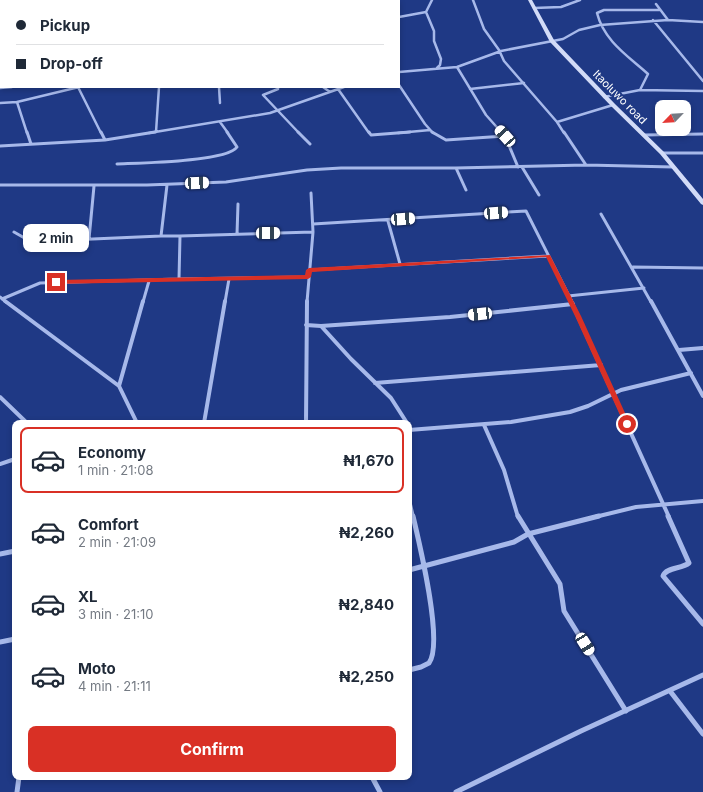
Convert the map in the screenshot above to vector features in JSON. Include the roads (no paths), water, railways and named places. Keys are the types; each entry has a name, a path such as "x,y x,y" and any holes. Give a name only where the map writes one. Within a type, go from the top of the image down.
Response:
{"street":[{"path":"432,0 426,12 434,31 434,41 441,59 440,65 436,69"},
{"path":"473,0 477,15 489,38 501,51 504,61 558,122 586,166"},
{"name":"Itaoluwo road","path":"530,0 552,41 604,96 662,153 703,203"},
{"path":"534,8 561,7 580,0"},
{"path":"656,4 668,20"},
{"path":"640,90 648,74 612,41 600,25 597,14 599,11 660,10"},
{"path":"400,17 426,12"},
{"path":"653,20 703,82"},
{"path":"400,72 456,67 501,51 564,39 579,30 600,25 653,20 684,20 703,22"},
{"path":"456,67 486,115 505,136 518,167"},
{"path":"470,89 524,84"},
{"path":"400,86 406,92 430,130 446,140 505,136"},
{"path":"0,102 17,102 67,88"},
{"path":"79,88 105,140"},
{"path":"156,132 159,88"},
{"path":"219,88 220,103"},
{"path":"278,88 278,90 263,96 310,144"},
{"path":"324,88 330,92"},
{"path":"0,146 105,140 220,122 278,111 338,88 372,135 430,130"},
{"path":"604,96 640,90 703,91"},
{"path":"17,102 31,144"},
{"path":"558,122 613,105"},
{"path":"117,164 175,162 229,153 237,147 220,122"},
{"path":"644,135 703,134"},
{"path":"662,153 703,153"},
{"path":"0,185 167,185 226,182 306,170 341,168 586,166 673,167"},
{"path":"522,167 539,195"},
{"path":"456,168 466,190"},
{"path":"161,236 167,185"},
{"path":"89,239 94,186"},
{"path":"306,420 306,325 308,277 313,232 311,192"},
{"path":"237,234 238,204"},
{"path":"313,224 526,211 573,304 601,364 689,563 685,566 665,571 663,576 703,624"},
{"path":"601,214 633,267 703,396"},
{"path":"388,220 400,264"},
{"path":"14,232 28,240 47,241 313,232"},
{"path":"179,279 180,236"},
{"path":"309,270 548,256"},
{"path":"633,267 703,268"},
{"path":"1,298 40,282 308,277"},
{"path":"205,420 229,279"},
{"path":"119,386 149,281"},
{"path":"568,296 644,288"},
{"path":"1,298 119,386 136,420"},
{"path":"306,325 321,326 450,317 573,304"},
{"path":"321,326 351,359 391,398 404,420"},
{"path":"679,350 703,348"},
{"path":"375,383 601,364"},
{"path":"412,429 484,425 570,412 588,406 622,390 690,373"},
{"path":"0,397 24,420"},
{"path":"484,425 504,470 512,503 518,517 560,584 564,611 626,711"},
{"path":"0,464 12,460"},
{"path":"412,569 514,542 528,534 636,506 703,501"},
{"path":"412,515 422,566 426,576 435,644 431,660 425,666 412,669"},
{"path":"0,554 12,552"},
{"path":"0,642 12,640"},
{"path":"456,792 703,675"},
{"path":"670,690 703,734"},
{"path":"17,792 19,780"},
{"path":"374,780 380,792"}]}
